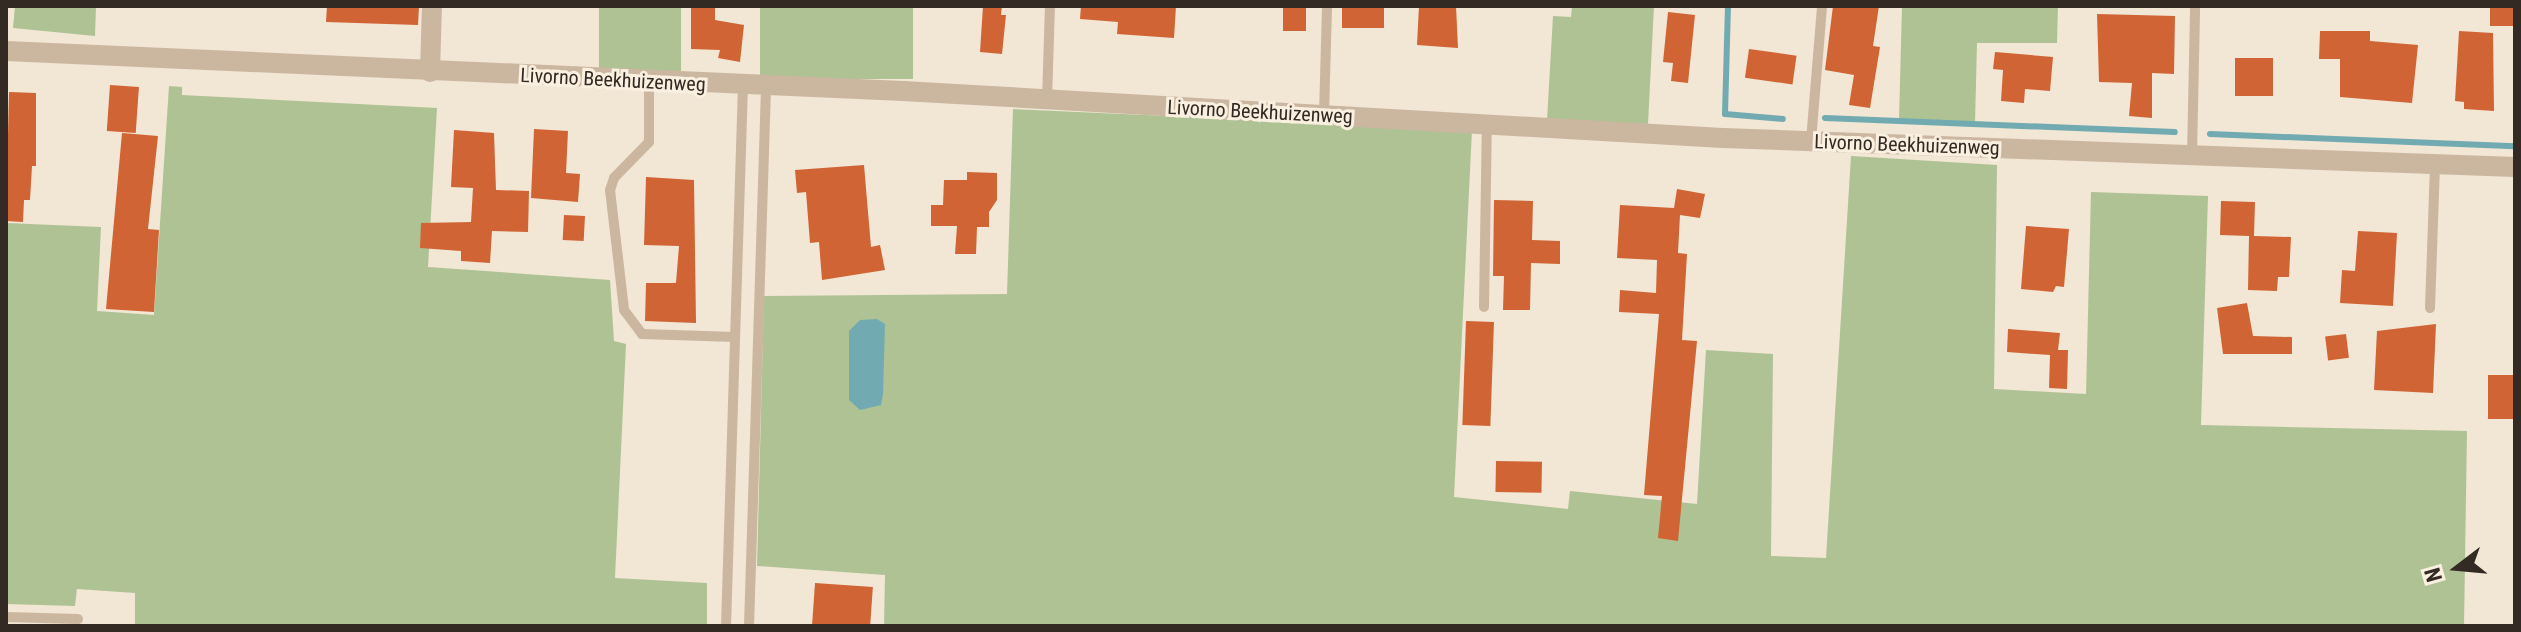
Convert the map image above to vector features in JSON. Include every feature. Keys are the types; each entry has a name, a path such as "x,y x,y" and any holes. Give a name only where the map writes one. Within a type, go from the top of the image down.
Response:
{"street":[{"path":"430,72 432,6"},
{"name":"Livorno Beekhuizenweg","path":"6,51 1811,141 2515,167"}],"lane":[{"path":"1047,102 1050,6"},
{"path":"1324,115 1327,6"},
{"path":"1811,141 1822,6"},
{"path":"2192,155 2195,6"},
{"path":"649,82 649,142 614,178 610,190 624,310 642,334 735,337"},
{"path":"726,626 743,86"},
{"path":"749,626 766,87"},
{"path":"1484,307 1487,125"},
{"path":"2430,308 2435,163"},
{"path":"6,617 78,619"}],"green space":[{"path":"15,6 96,6 95,36 13,28"},
{"path":"599,6 681,6 681,71 599,71"},
{"path":"760,6 913,6 913,79 760,79"},
{"path":"1572,6 1654,6 1648,124 1547,120 1553,16 1571,17"},
{"path":"1902,6 2058,6 2057,43 1977,43 1975,124 1899,121"},
{"path":"169,86 182,87 182,95 437,108 428,267 610,280 614,341 626,344 615,578 707,583 707,626 135,626 135,593 77,589 75,606 6,604 6,223 101,227 97,311 154,315"},
{"path":"1013,109 1472,130 1454,497 1568,509 1570,491 1697,504 1706,350 1773,354 1771,556 1826,558 1851,156 1997,165 1994,389 2086,394 2091,192 2208,196 2201,425 2467,431 2464,626 884,626 885,575 757,566 764,296 1007,294"}],"water":[{"path":"877,319 885,324 883,395 881,405 860,410 849,400 849,331 860,320"}],"building":[{"path":"327,6 419,6 418,25 326,22"},
{"path":"691,6 715,6 715,20 744,25 740,62 718,58 720,50 691,49"},
{"path":"983,6 1002,6 1001,15 1006,15 1002,54 980,52"},
{"path":"1081,6 1176,6 1174,38 1117,34 1118,22 1080,19"},
{"path":"1283,6 1306,6 1306,31 1283,31"},
{"path":"1342,6 1384,6 1384,28 1342,28"},
{"path":"1419,6 1456,6 1458,48 1417,45"},
{"path":"1833,6 1879,6 1873,46 1880,47 1870,108 1849,105 1854,75 1825,70"},
{"path":"2490,6 2515,6 2515,26 2490,26"},
{"path":"1668,12 1695,15 1688,83 1671,81 1673,63 1663,62"},
{"path":"2097,14 2175,16 2174,74 2152,73 2152,118 2129,116 2132,83 2099,82"},
{"path":"2320,31 2370,31 2370,41 2418,45 2412,103 2340,97 2340,59 2319,59"},
{"path":"2459,31 2493,33 2494,111 2464,109 2464,102 2455,101"},
{"path":"1749,49 1797,56 1792,84 1745,78"},
{"path":"1995,52 2053,57 2050,91 2025,89 2024,103 2001,101 2003,70 1993,69"},
{"path":"2235,58 2273,58 2273,96 2235,96"},
{"path":"110,85 139,87 136,133 107,131"},
{"path":"9,92 36,93 36,166 32,166 30,200 24,200 23,222 6,221"},
{"path":"534,129 568,131 566,173 580,174 578,202 531,198"},
{"path":"454,130 494,133 496,190 529,191 528,232 492,231 490,263 461,261 461,251 420,248 421,223 471,222 473,188 451,187"},
{"path":"122,133 158,136 148,229 159,230 154,312 106,309"},
{"path":"864,165 871,247 880,245 885,270 822,280 819,242 810,243 806,192 797,193 795,170"},
{"path":"967,172 997,173 997,200 989,212 989,227 977,227 976,254 955,254 957,226 931,226 931,205 943,205 944,180 967,180"},
{"path":"646,177 694,180 696,323 645,321 646,283 676,283 679,246 644,245"},
{"path":"1677,189 1705,194 1700,218 1680,215 1678,253 1687,254 1682,340 1697,341 1678,541 1658,538 1662,496 1644,495 1659,314 1619,312 1620,290 1656,293 1657,260 1617,258 1620,205 1674,208"},
{"path":"1494,200 1533,201 1532,240 1560,241 1560,264 1531,263 1530,310 1503,310 1504,276 1493,276"},
{"path":"2221,201 2255,202 2254,236 2291,237 2289,277 2278,277 2277,291 2248,290 2249,236 2220,235"},
{"path":"564,215 585,216 584,241 563,240"},
{"path":"2026,226 2069,229 2064,287 2056,286 2053,292 2021,289"},
{"path":"2358,231 2397,233 2393,306 2340,303 2342,270 2355,271"},
{"path":"2247,303 2253,336 2292,337 2292,354 2223,354 2217,308"},
{"path":"1466,321 1494,322 1490,426 1462,425"},
{"path":"2436,324 2433,393 2374,390 2377,331"},
{"path":"2008,329 2060,333 2058,350 2068,350 2067,389 2049,388 2050,355 2007,352"},
{"path":"2346,334 2349,358 2328,360 2325,337"},
{"path":"2488,375 2515,375 2515,419 2488,419"},
{"path":"1496,461 1542,462 1541,493 1495,492"},
{"path":"815,583 873,587 870,626 812,626"}],"waterway":[{"path":"1728,6 1725,114 1783,119"},
{"path":"1825,118 2175,132"},
{"path":"2210,134 2515,146"}]}
